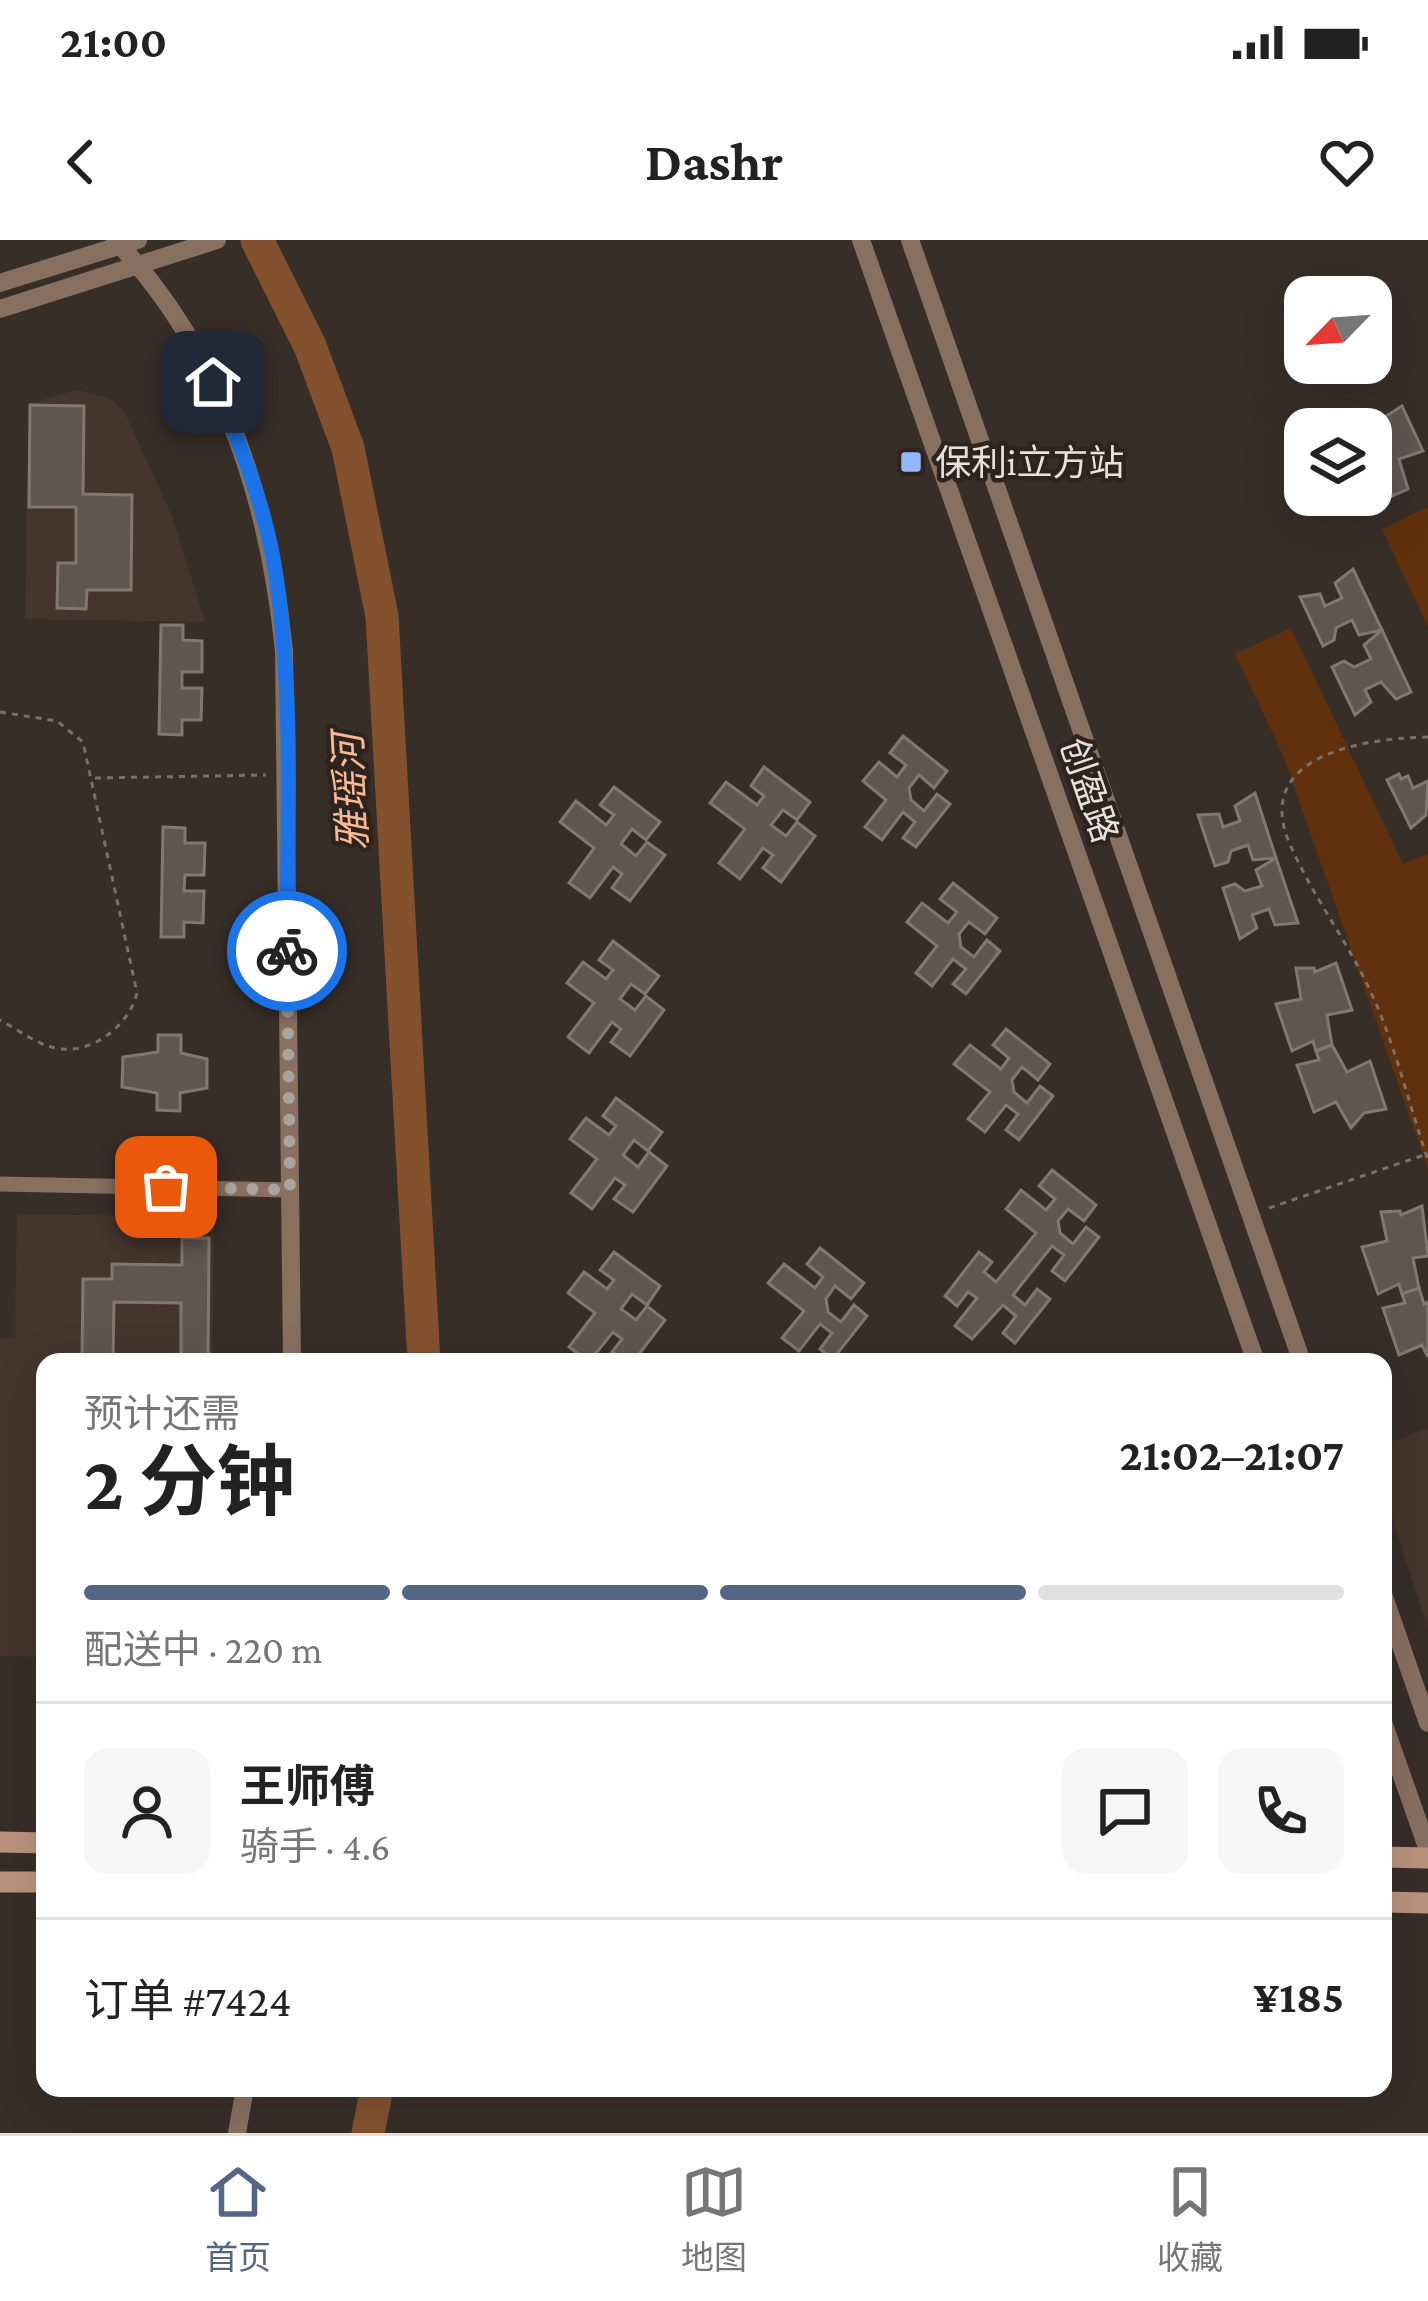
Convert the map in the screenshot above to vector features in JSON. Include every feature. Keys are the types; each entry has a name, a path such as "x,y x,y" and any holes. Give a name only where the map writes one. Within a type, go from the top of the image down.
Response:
{"main road":[{"path":"0,1842 36,1843"},
{"path":"1392,1856 1428,1854"},
{"path":"0,1882 36,1882"},
{"path":"1392,1902 1428,1903"}],"street":[{"path":"0,309 217,240"},
{"name":"创盈路","path":"861,240 1253,1353"},
{"name":"创盈路","path":"910,240 1299,1353"},
{"path":"0,283 124,242 213,382 263,513 284,651 292,1353"},
{"path":"0,1184 290,1190"},
{"path":"1392,1620 1428,1723"},
{"path":"1392,1748 1428,1854"},
{"path":"238,2133 244,2097"}],"path":[{"path":"0,712 57,721 83,742 137,993 133,1011 98,1039 62,1049 0,1020"},
{"path":"1250,1214 1427,1157 1376,1004 1342,932 1290,844 1284,823 1293,781 1325,753 1376,740 1428,737"},
{"path":"93,778 286,774"}],"shaded area":[{"path":"77,390 111,399 124,411 172,516 205,622 25,619 28,404"},
{"path":"1428,507 1428,627 1382,529"},
{"path":"1291,628 1403,864 1428,854 1428,1169 1283,755 1235,654"},
{"path":"17,1214 214,1217 212,1353 36,1353 36,1657 0,1656 0,1339 15,1338"},
{"path":"1428,1428 1428,1629 1392,1517 1392,1442"}],"building":[{"path":"30,405 84,406 83,494 132,495 131,590 87,590 86,609 57,608 58,563 76,563 76,507 29,507"},
{"path":"1402,406 1423,451 1399,459 1408,489 1392,496 1392,412"},
{"path":"1353,569 1382,630 1359,635 1352,620 1336,628 1334,640 1323,646 1300,597 1320,594 1325,606 1342,598 1335,583"},
{"path":"161,625 183,625 183,640 202,641 202,672 182,672 182,688 202,688 201,720 182,720 182,735 159,734"},
{"path":"1382,630 1411,692 1396,699 1381,682 1365,690 1371,702 1355,715 1332,667 1344,661 1354,667 1371,659 1364,645"},
{"path":"903,736 947,771 934,788 919,775 909,788 911,800 924,811 937,794 950,804 916,847 903,838 915,822 903,812 882,840 865,827 886,800 863,781 879,762 897,777 906,765 890,753"},
{"path":"764,767 810,802 797,820 783,810 771,825 786,836 797,822 815,836 781,882 763,868 773,855 763,848 740,879 719,863 745,829 710,803 726,782 757,805 764,796 751,786"},
{"path":"1399,774 1401,779 1408,776 1413,788 1428,781 1426,815 1411,828 1387,780"},
{"path":"614,787 660,822 646,840 632,829 621,844 636,856 647,842 665,855 630,901 612,888 622,874 613,867 590,898 569,883 594,848 560,822 576,801 606,825 614,815 600,805"},
{"path":"1255,793 1276,858 1253,860 1248,845 1231,851 1228,862 1215,866 1198,815 1219,814 1223,827 1240,821 1235,806"},
{"path":"163,827 185,828 185,843 205,843 204,875 185,875 184,891 204,891 203,923 184,922 184,937 161,937"},
{"path":"1276,858 1298,923 1275,925 1269,909 1252,915 1257,928 1240,939 1223,888 1235,884 1245,891 1262,886 1256,870"},
{"path":"953,883 997,918 985,934 969,922 959,934 961,947 974,957 987,940 1000,951 966,994 953,984 966,969 953,959 932,986 916,973 937,946 907,922 922,903 948,923 957,912 940,899"},
{"path":"613,941 659,976 645,994 631,984 620,999 635,1010 646,996 664,1010 630,1056 611,1042 621,1029 612,1022 589,1053 568,1037 594,1003 567,983 583,962 606,979 613,970 599,960"},
{"path":"1336,963 1352,1010 1327,1015 1332,1045 1316,1051 1313,1041 1292,1051 1276,1004 1301,999 1296,968 1314,968 1315,972"},
{"path":"1006,1029 1050,1064 1038,1080 1022,1067 1012,1080 1014,1092 1027,1103 1040,1086 1053,1096 1019,1140 1006,1130 1018,1114 1006,1105 985,1132 968,1119 990,1092 954,1064 970,1045 1001,1069 1009,1058 993,1045"},
{"path":"158,1035 181,1035 181,1053 207,1059 207,1088 180,1093 180,1111 157,1110 157,1093 122,1087 123,1057 158,1052"},
{"path":"1332,1045 1347,1072 1370,1061 1386,1109 1364,1113 1351,1128 1336,1102 1314,1112 1297,1065 1319,1060 1316,1051"},
{"path":"616,1098 662,1132 648,1151 634,1140 623,1155 638,1167 649,1152 667,1166 633,1212 614,1199 625,1185 615,1178 592,1209 571,1193 597,1159 570,1139 586,1118 609,1135 616,1126 603,1116"},
{"path":"1052,1170 1096,1205 1084,1221 1068,1209 1058,1221 1060,1233 1073,1244 1086,1227 1099,1237 1065,1281 1052,1271 1064,1255 1052,1246 1013,1295 1025,1305 1037,1289 1050,1299 1015,1343 1003,1333 1016,1316 1003,1305 972,1339 955,1326 977,1298 968,1292 957,1306 945,1296 979,1252 992,1262 984,1272 996,1282 1036,1233 1006,1209 1021,1190 1046,1210 1055,1199 1039,1186"},
{"path":"1422,1206 1428,1256 1413,1258 1419,1288 1402,1294 1399,1284 1378,1294 1362,1247 1387,1241 1381,1212 1400,1211 1401,1215"},
{"path":"182,1238 209,1238 208,1353 181,1353 181,1303 114,1302 113,1353 82,1353 83,1279 112,1279 112,1264 182,1265"},
{"path":"820,1248 864,1283 851,1299 835,1286 826,1299 828,1312 841,1322 854,1305 867,1316 838,1353 820,1349 832,1333 820,1324 799,1351 782,1338 804,1311 768,1283 784,1264 815,1288 823,1277 807,1264"},
{"path":"614,1252 660,1286 647,1305 632,1294 621,1309 636,1320 647,1306 665,1320 640,1353 612,1352 622,1339 613,1332 596,1353 577,1353 569,1347 595,1313 568,1293 584,1272 607,1289 614,1280 600,1270"},
{"path":"1419,1288 1424,1304 1428,1302 1428,1357 1422,1345 1399,1355 1383,1308 1405,1303 1402,1294"}],"waterway":[{"name":"雅瑶河","path":"257,240 310,346 348,448 382,616 423,1353"},
{"name":"雅瑶河","path":"368,2133 375,2097"}],"way so far":[{"path":"166,1187 290,1190 287,951"}],"place":[{"name":"保利i立方站","path":"911,462"}],"route":[{"path":"213,382 242,446 277,581 284,651 287,951"}]}
